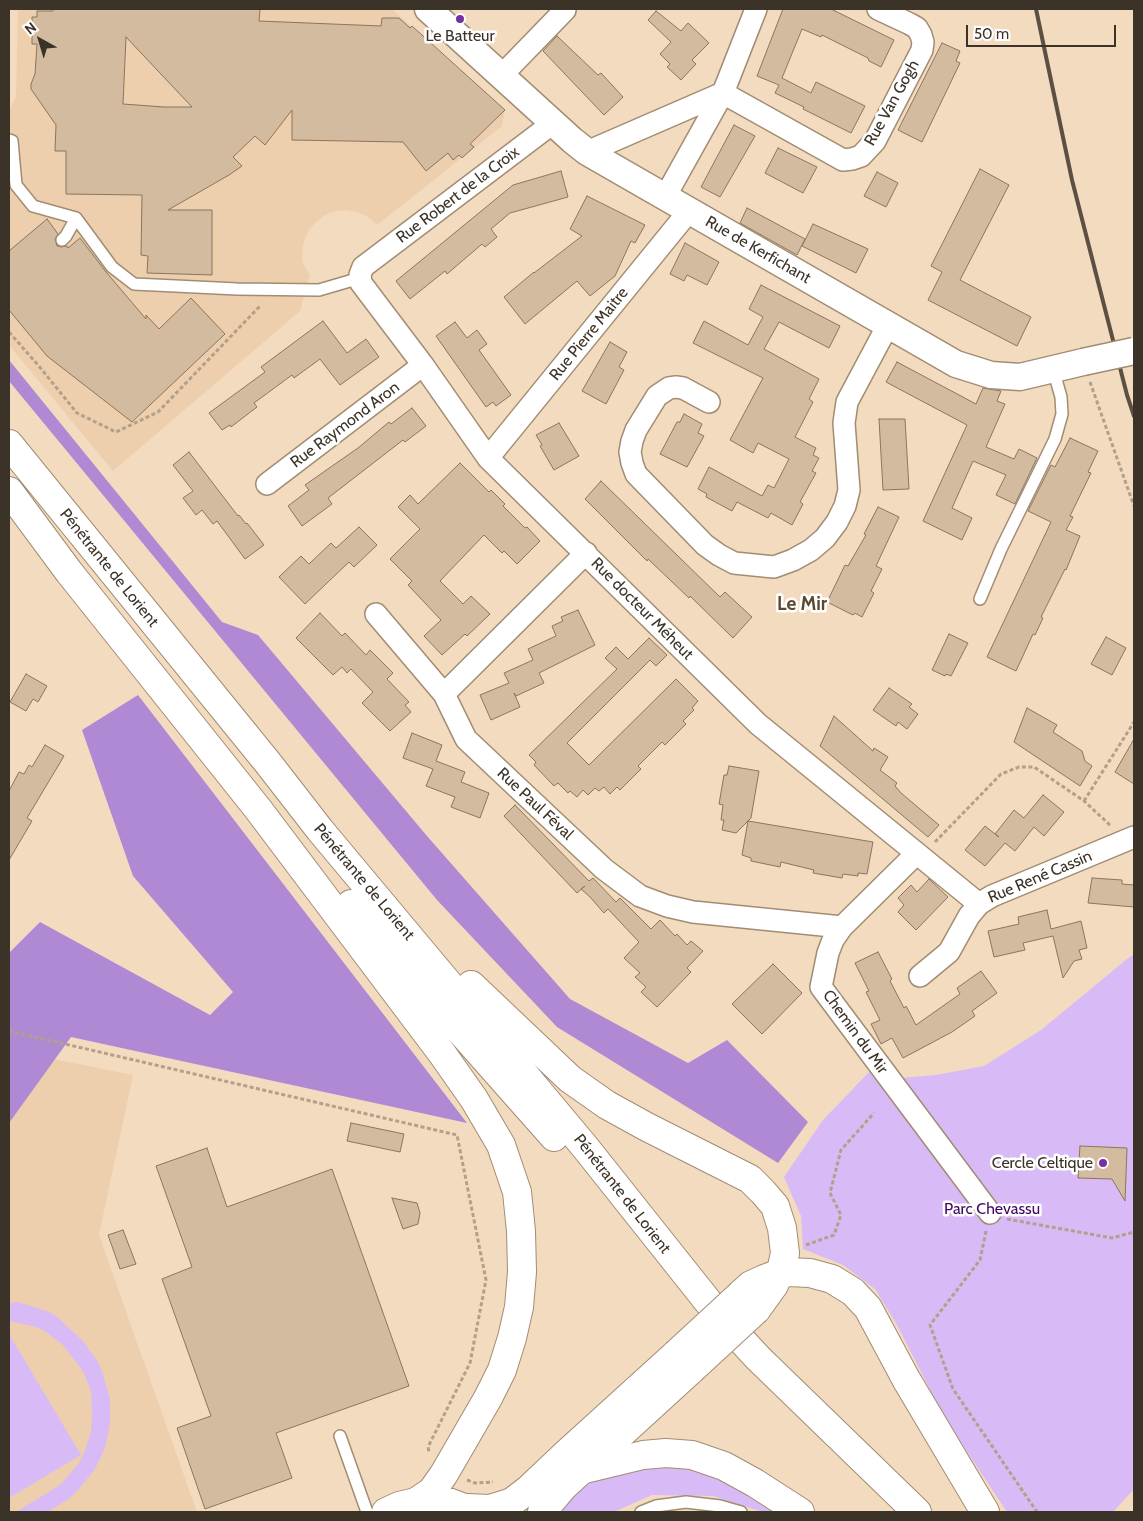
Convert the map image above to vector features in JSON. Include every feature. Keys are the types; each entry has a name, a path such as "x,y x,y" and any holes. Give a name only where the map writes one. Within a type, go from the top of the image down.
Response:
{"main road":[{"name":"Pénétrante de Lorient","path":"9,444 268,763 320,830 585,1146 721,1318"},
{"name":"Pénétrante de Lorient","path":"9,490 142,647 379,939 575,1162 758,1358 917,1512"},
{"path":"9,490 69,572 258,809 441,1052 474,1099 501,1145 517,1192 521,1231 522,1272 519,1307 502,1370 488,1398 444,1474 432,1490 416,1502"},
{"path":"268,763 318,800 462,977 570,1079 607,1105 646,1127 750,1179 775,1206 782,1228 782,1263 774,1285 748,1302 684,1362 563,1487 542,1512"},
{"path":"782,1263 832,1280 853,1292 868,1308 906,1379 985,1512"},
{"path":"386,1512 399,1506 416,1502 442,1502 471,1510 490,1509 512,1502 529,1490 566,1454 684,1362"},
{"path":"581,1470 643,1455 666,1453 692,1456 724,1466 755,1483 800,1512"}],"street":[{"name":"Rue de Kerfichant","path":"428,9 587,152 956,364 991,375 1020,377 1134,351"},
{"path":"502,76 564,9"},
{"path":"665,197 723,93 756,9"},
{"name":"Rue Van Gogh","path":"723,93 843,160 852,160 861,156 875,141 922,50 923,42 917,28 878,9"},
{"path":"587,152 723,93"},
{"name":"Rue Robert de la Croix","path":"362,272 553,123"},
{"name":"Rue Pierre Maitre","path":"488,458 689,211"},
{"name":"Rue docteur Méheut","path":"362,272 364,289 423,365 488,458 758,724 978,904"},
{"path":"709,402 683,388 669,388 657,396 636,430 632,441 630,452 636,474 705,545 719,555 734,563 774,566 792,560 811,550 825,538 837,522 845,506 849,490 844,423 847,402 888,325"},
{"name":"Rue Raymond Aron","path":"267,484 423,365"},
{"path":"444,694 586,553"},
{"name":"Rue Paul Féval","path":"376,614 444,694 466,739 604,869 640,896 666,906 693,912 842,927"},
{"name":"Rue René Cassin","path":"920,976 949,952 978,904 992,896 1130,838"},
{"name":"Chemin du Mir","path":"919,856 842,927 833,940 828,953 821,987 990,1213"}],"lane":[{"path":"9,140 12,141 16,185 33,206 76,218 112,267 134,284 319,290 362,272"},
{"path":"62,240 76,218"},
{"path":"980,599 1001,549 1055,439 1062,414 1062,406 1053,369"},
{"path":"340,1436 367,1512"},
{"path":"641,1512 656,1506 686,1502 720,1506 741,1512"}],"path":[{"path":"9,332 77,413 116,432 158,412 276,290"},
{"path":"1084,362 1134,506"},
{"path":"1084,801 1134,722"},
{"path":"919,856 1001,774 1019,767 1034,767 1084,801 1130,838"},
{"path":"9,1032 457,1135 486,1280 470,1363 428,1446 431,1459 444,1474"},
{"path":"782,1263 834,1235 841,1214 830,1192 841,1150 874,1113"},
{"path":"1037,1512 952,1389 930,1324 980,1260 990,1213 1014,1222 1112,1238 1134,1232"}],"shaded area":[{"path":"18,9 392,9 505,110 502,126 377,225 367,216 346,210 335,211 325,215 316,222 309,230 302,252 303,263 310,276 300,311 113,471 9,345 9,110 16,97"},
{"path":"9,360 222,622 258,635 427,836 570,999 688,1063 727,1040 808,1122 778,1163 557,1027 437,900 9,381"},
{"path":"138,695 467,1123 71,1037 9,1123 9,953 40,922 210,1015 233,992 133,876 82,730"},
{"path":"9,1050 133,1075 99,1235 197,1512 9,1512"}],"green space":[{"name":"Parc Chevassu","path":"1134,954 1134,1489 1113,1512 1007,1512 944,1417 897,1325 875,1289 843,1265 803,1249 801,1216 784,1177 823,1120 873,1068 901,1078 936,1075 984,1066 1041,1030"},
{"path":"18,1302 55,1315 83,1341 98,1362 110,1400 108,1435 105,1448 95,1469 69,1499 47,1512 16,1512 60,1485 79,1463 91,1432 91,1391 83,1371 63,1345 36,1327 9,1321 9,1303"},
{"path":"9,1334 81,1455 9,1498"},
{"path":"660,1461 717,1473 784,1512 763,1512 713,1496 652,1495 614,1512 551,1512 601,1475"}],"building":[{"path":"53,9 260,9 259,21 381,26 382,18 399,18 410,28 412,26 505,110 470,144 474,147 462,158 459,155 453,160 448,153 426,171 403,142 292,140 292,110 265,145 255,136 233,157 242,166 168,210 212,210 212,275 147,273 148,256 141,255 142,195 66,194 66,151 55,151 56,125 31,89 35,74 37,44 32,44 32,17 37,17 37,11 53,11","holes":["126,37 192,107 123,104"]},
{"path":"783,9 831,9 894,40 881,67 869,61 868,58 822,35 821,37 802,29 782,78 811,93 816,82 865,106 851,133 775,93 779,85 757,76"},
{"path":"656,11 681,31 688,23 709,43 692,60 696,64 681,80 667,67 670,64 660,54 671,42 648,20"},
{"path":"557,36 598,75 601,73 623,97 604,115 543,51"},
{"path":"942,43 960,51 956,61 960,63 922,142 898,130"},
{"path":"734,125 755,136 720,197 701,187"},
{"path":"778,148 817,167 803,193 765,173"},
{"path":"980,169 1009,185 960,280 1031,317 1017,346 928,300 942,272 931,266"},
{"path":"561,171 568,197 510,213 491,229 497,237 485,247 482,244 447,274 445,271 410,299 396,281 513,185"},
{"path":"877,172 898,183 886,207 864,196"},
{"path":"587,196 645,225 635,243 631,241 615,276 590,296 577,281 525,324 504,297 582,236 570,229"},
{"path":"747,208 805,239 797,255 740,223"},
{"path":"47,219 58,234 55,239 57,246 67,246 68,248 80,238 146,319 146,315 159,329 191,298 225,334 132,422 47,356 9,310 9,251"},
{"path":"813,224 868,249 856,273 802,246"},
{"path":"685,243 719,262 707,285 687,275 684,281 670,274"},
{"path":"761,285 840,326 829,348 779,322 764,349 819,379 809,399 813,402 795,437 816,448 813,455 819,458 812,471 816,473 800,502 803,504 792,525 771,513 768,518 737,502 732,511 706,497 707,494 698,489 709,467 762,496 768,485 774,488 789,459 758,443 753,453 730,440 763,378 693,343 704,321 748,345 763,317 749,309"},
{"path":"323,321 347,353 366,339 379,357 340,385 320,359 294,378 292,375 254,403 257,407 231,427 230,425 222,430 209,413 265,372 261,367"},
{"path":"455,322 467,338 477,330 487,344 479,350 511,395 496,406 493,402 486,407 436,336"},
{"path":"610,342 627,352 619,367 624,370 606,404 582,391"},
{"path":"897,362 976,404 983,388 1001,391 997,401 1005,404 986,447 1014,459 1019,449 1037,458 1015,504 996,495 1006,475 973,461 952,508 972,518 962,540 923,521 967,425 886,382"},
{"path":"412,408 426,426 405,442 403,440 328,498 332,504 302,526 288,506 309,490 305,485 358,448 389,422 391,424"},
{"path":"684,414 702,424 698,433 704,436 687,467 660,454 677,422 680,422"},
{"path":"879,419 905,419 909,489 883,490"},
{"path":"559,423 579,456 554,470 536,435"},
{"path":"1070,438 1098,451 1088,472 1091,473 1070,516 1073,517 1066,530 1080,536 1066,570 1041,617 1043,618 1035,635 1033,634 1016,671 987,657 1051,522 1028,511 1051,465 1055,467"},
{"path":"189,452 238,516 247,523 264,545 245,559 217,521 213,524 202,510 196,515 183,498 193,491 173,465"},
{"path":"460,463 489,492 491,490 505,504 503,506 540,541 517,564 504,551 502,553 484,535 440,581 463,604 471,596 490,614 467,636 465,634 442,655 424,636 441,620 408,585 412,581 390,559 420,529 398,507 410,495 418,504"},
{"path":"601,481 720,597 725,592 752,617 733,638 690,596 689,598 648,559 647,561 585,499"},
{"path":"878,507 899,517 876,566 882,569 871,591 874,593 862,617 855,613 853,615 827,602 845,565 848,566 866,535 864,534"},
{"path":"359,527 377,545 354,567 349,562 305,604 279,577 301,556 309,564 331,543 336,548"},
{"path":"578,610 595,645 539,673 544,683 516,696 514,693 520,707 491,720 480,695 509,683 504,673 533,660 528,649 556,636 552,626 563,621 561,617"},
{"path":"320,613 342,636 345,633 366,655 370,650 393,673 387,679 409,702 405,705 411,712 390,731 362,703 373,692 351,669 347,673 342,667 333,675 296,638"},
{"path":"949,634 968,643 951,676 946,674 945,676 932,670"},
{"path":"1106,637 1126,648 1112,675 1091,664"},
{"path":"649,638 667,655 656,666 650,660 567,743 589,765 676,679 698,701 692,708 694,710 683,721 686,724 665,745 662,742 638,766 641,769 620,790 617,787 610,794 604,787 599,791 595,788 588,795 583,790 577,797 570,791 568,793 558,783 554,786 534,765 536,762 529,755 617,669 605,658 616,647 628,659"},
{"path":"26,674 47,686 38,702 33,699 26,711 10,702"},
{"path":"889,688 912,704 909,707 918,714 907,729 898,722 896,726 873,710"},
{"path":"1027,708 1057,725 1053,732 1082,751 1085,761 1092,766 1080,786 1014,742"},
{"path":"834,716 873,751 874,748 888,757 880,770 897,783 895,786 901,793 939,825 928,837 820,746"},
{"path":"412,733 442,745 436,761 465,772 461,782 489,793 480,818 451,807 455,797 426,786 433,769 403,758"},
{"path":"1134,739 1134,784 1115,772"},
{"path":"45,745 64,756 27,818 32,821 9,860 9,791 19,772 24,774 29,765 32,767"},
{"path":"729,766 759,771 751,818 736,833 722,830 724,820 721,820 723,805 719,804 724,775 727,775"},
{"path":"1043,795 1064,812 1044,836 1034,827 1015,851 1005,843 985,866 965,850 985,826 995,834 1014,810 1024,818"},
{"path":"515,805 589,881 593,878 616,902 620,898 651,929 660,920 675,936 677,934 687,945 691,941 703,951 687,968 691,972 657,1007 641,992 646,987 635,977 640,973 624,958 639,942 608,909 604,913 581,889 577,893 504,816"},
{"path":"748,821 873,842 867,874 858,873 858,876 843,874 842,878 813,873 814,870 781,862 780,867 751,861 751,858 742,855"},
{"path":"1092,878 1122,880 1122,884 1134,885 1134,907 1088,903"},
{"path":"929,879 948,897 916,930 898,912 904,905 898,898 911,885 917,892"},
{"path":"1047,910 1051,929 1081,921 1087,948 1079,950 1082,959 1074,961 1063,978 1053,936 1023,943 1025,950 994,957 988,931 1019,924 1018,917"},
{"path":"878,952 904,1008 906,1006 916,1025 960,994 957,988 981,971 997,993 972,1011 975,1016 952,1032 903,1058 892,1038 881,1044 871,1024 880,1020 866,992 869,991 855,963"},
{"path":"773,964 802,993 762,1034 732,1004"},
{"path":"351,1123 404,1134 400,1152 347,1141"},
{"name":"Cercle Celtique","path":"1080,1146 1127,1148 1125,1201 1112,1179 1078,1178"},
{"path":"207,1148 227,1207 332,1169 409,1386 276,1433 292,1478 205,1509 177,1428 211,1416 162,1279 192,1267 156,1166"},
{"path":"392,1198 417,1203 420,1213 418,1224 403,1229"},
{"path":"123,1230 136,1264 120,1269 108,1235"}],"railway":[{"path":"1036,9 1072,180 1134,416"}],"place":[{"name":"Le Batteur","path":"460,19"},
{"name":"Cercle Celtique","path":"1103,1163"}],"district":[{"name":"Le Mir","path":"802,604"}]}
